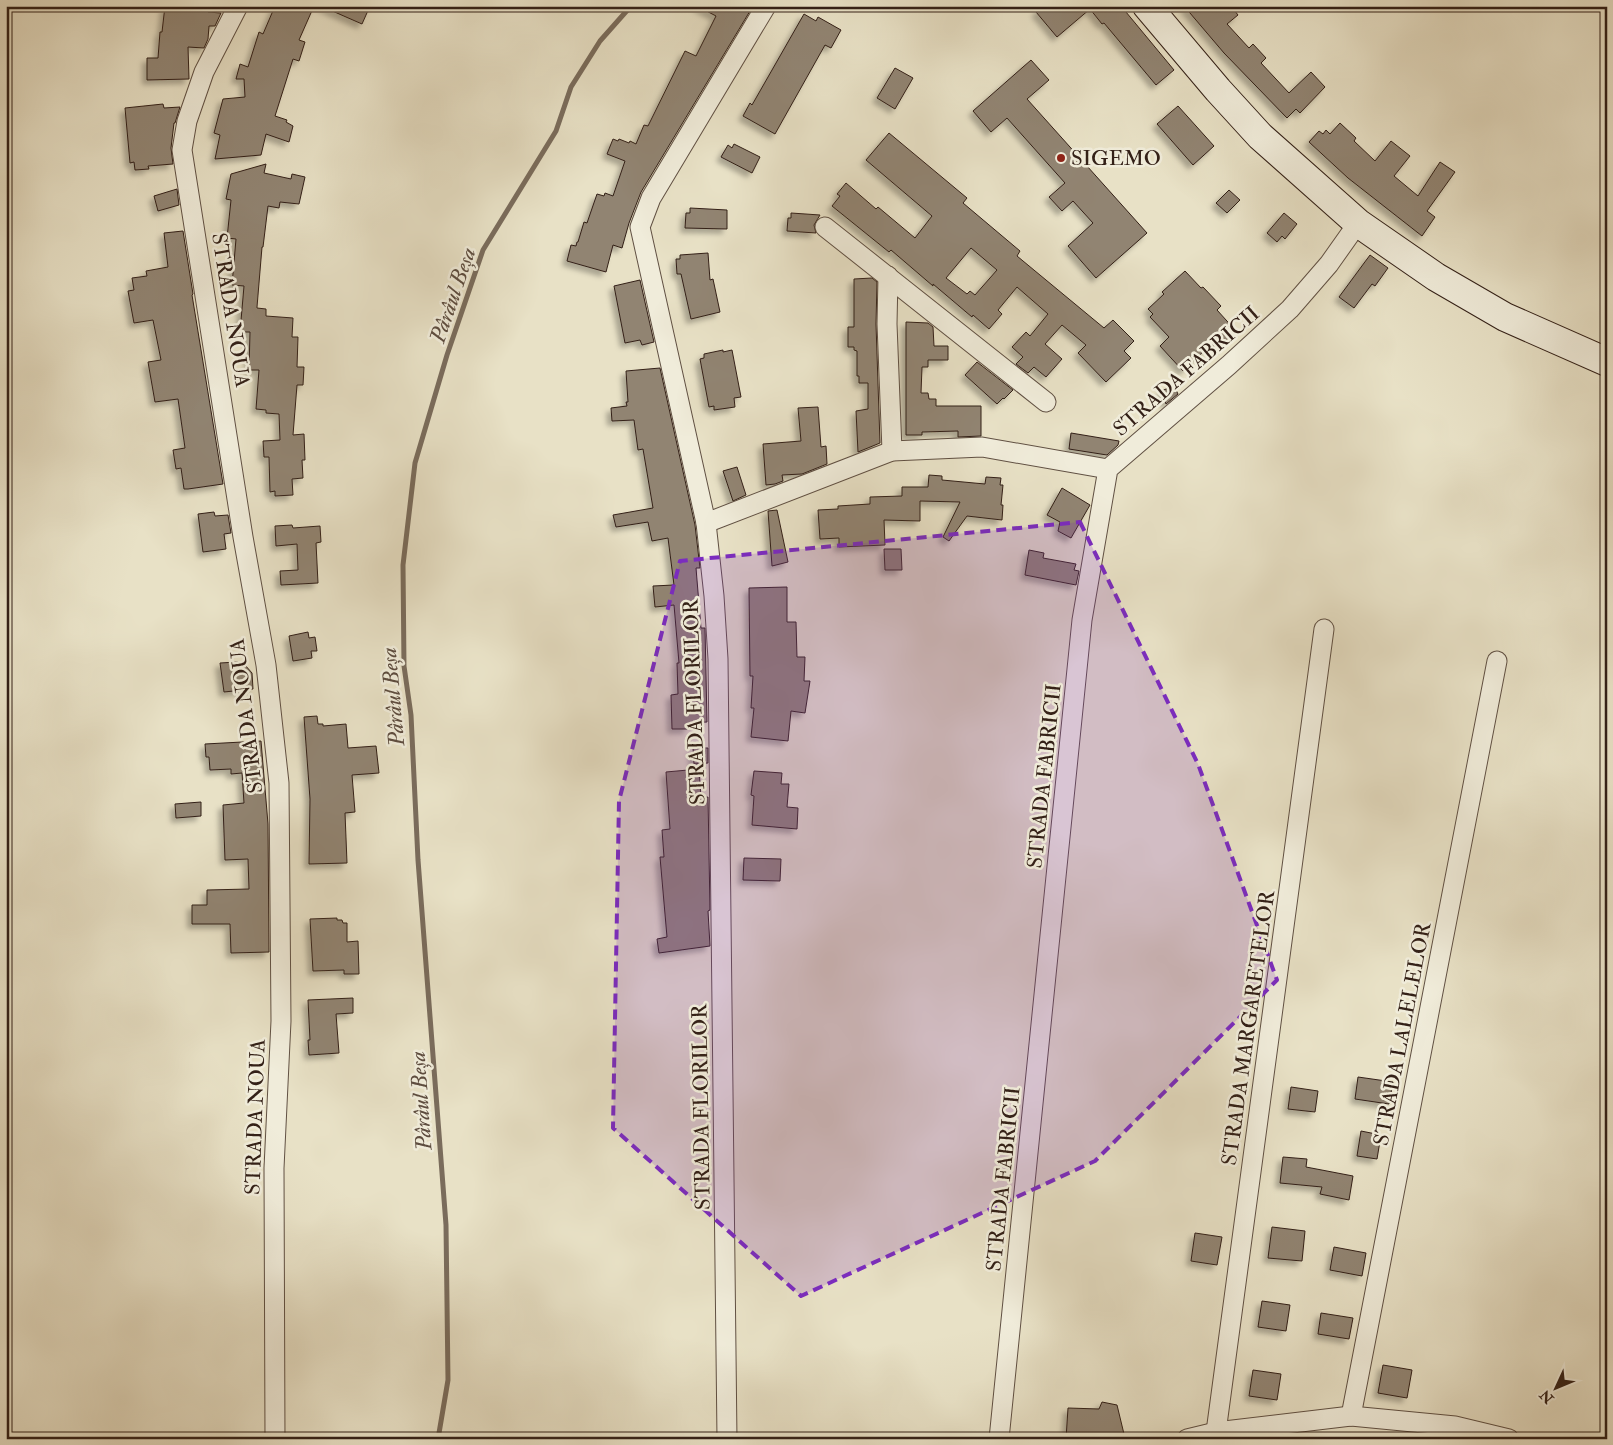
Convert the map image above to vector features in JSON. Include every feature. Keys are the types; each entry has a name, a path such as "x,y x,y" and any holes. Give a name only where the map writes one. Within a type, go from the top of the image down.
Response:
{"main road":[{"path":"1147,6 1218,90 1260,136 1358,223 1436,277 1505,318 1607,362"}],"street":[{"name":"STRADA NOUA","path":"238,6 204,72 187,121 182,150 243,537 266,665 279,784 281,1021 274,1168 275,1439"},
{"name":"STRADA FLORILOR","path":"727,1439 718,659 714,596 706,523 640,227 651,198 766,6"},
{"name":"STRADA FABRICII","path":"999,1439 1082,620 1108,469 1229,365 1290,309 1329,264 1358,223"},
{"path":"825,227 1046,402"},
{"path":"888,276 887,324 892,451"},
{"path":"706,523 892,451 982,447 1108,469"},
{"name":"STRADA MARGARETELOR","path":"1216,1432 1324,629"},
{"name":"STRADA LALELELOR","path":"1351,1416 1497,661"},
{"path":"1187,1439 1216,1432 1351,1416 1454,1426 1509,1439"}],"highlighted area":[{"path":"1080,522 1198,764 1277,980 1095,1161 801,1296 613,1128 619,801 680,561"}],"building":[{"path":"165,6 209,8 208,12 221,13 215,26 209,26 208,39 204,48 188,47 189,79 147,80 147,58 158,58"},
{"path":"275,6 314,6 299,40 305,42 299,61 293,59 275,116 287,120 286,122 293,126 289,142 266,134 261,155 215,159 220,135 214,133 223,99 245,97 244,79 236,79 240,64 248,67 259,32 263,34"},
{"path":"321,6 370,6 362,24"},
{"path":"697,6 753,6 641,192 622,248 613,245 606,272 567,261 571,245 576,246 584,222 587,223 597,194 604,196 605,193 613,196 625,161 607,154 613,139 629,143 630,141 636,144 644,125 648,126 685,51 696,56 716,16"},
{"path":"1043,6 1121,6 1174,70 1156,85 1090,9 1057,37 1036,12"},
{"path":"1184,6 1231,6 1238,15 1227,24 1249,48 1253,44 1266,58 1261,63 1289,93 1311,72 1325,87 1300,113 1296,109 1287,118 1224,53"},
{"path":"804,14 816,21 818,17 841,30 831,48 825,45 775,134 743,116 750,103 752,105"},
{"name":"SIGEMO","path":"1031,60 1049,80 1027,99 1147,233 1096,278 1068,246 1093,223 1073,201 1062,211 1049,197 1065,183 1007,118 991,132 973,111"},
{"path":"895,68 913,78 895,109 877,98"},
{"path":"163,104 164,108 180,107 174,123 171,148 173,164 148,166 149,169 135,170 134,162 130,163 125,108"},
{"path":"1178,106 1214,146 1193,165 1157,124"},
{"path":"1340,123 1356,138 1354,141 1375,161 1391,141 1410,156 1394,176 1418,196 1440,162 1455,172 1427,211 1435,217 1422,236 1348,178 1309,142 1319,131 1323,134 1326,130 1330,134"},
{"path":"889,133 967,198 963,203 1020,251 1017,256 1104,328 1113,320 1134,341 1124,351 1131,358 1106,382 1078,353 1086,345 1062,325 1045,344 1062,359 1046,377 1034,367 1028,373 1016,364 1023,357 1012,347 1026,332 1030,336 1048,314 1017,287 998,310 1002,314 989,329 933,284 933,286 891,250 889,252 832,206 840,196 837,194 846,183 876,209 878,207 915,238 932,216 866,160","holes":["971,248 997,270 975,295 970,291 967,294 946,278"]},
{"path":"734,144 760,157 752,173 721,157 728,145 732,148"},
{"path":"266,164 264,173 291,179 292,174 305,177 299,204 280,202 279,208 268,206 262,247 257,308 266,309 266,316 293,318 292,337 298,337 297,367 304,367 303,385 297,385 293,435 304,434 305,460 302,460 303,478 292,479 293,495 275,496 275,491 270,492 269,457 264,457 263,441 280,440 279,414 266,413 266,410 256,409 259,370 249,370 250,332 240,332 244,286 232,285 236,239 227,238 231,200 226,199 231,174"},
{"path":"177,189 179,205 158,211 154,196"},
{"path":"1229,190 1240,200 1227,213 1216,203"},
{"path":"690,208 727,210 727,229 685,228 686,213 690,213"},
{"path":"791,213 820,215 814,225 816,233 787,231 788,218 791,218"},
{"path":"1284,213 1297,224 1285,239 1282,236 1277,242 1267,233"},
{"path":"183,231 223,484 188,489 184,489 181,468 176,469 173,450 185,448 178,399 155,402 148,362 161,360 153,320 134,323 128,291 134,290 132,278 147,276 146,271 168,267 164,233"},
{"path":"708,253 710,280 713,279 720,312 691,319 681,274 677,274 676,259 680,259 680,255"},
{"path":"1370,255 1388,268 1375,286 1372,284 1354,308 1339,297"},
{"path":"1185,271 1221,306 1217,310 1236,331 1214,351 1209,346 1183,371 1160,346 1169,337 1150,317 1153,314 1148,309 1164,294 1162,292"},
{"path":"872,278 877,282 876,324 880,443 858,452 856,411 868,409 868,383 859,383 859,376 857,376 857,351 854,350 854,347 848,347 848,327 854,327 854,279"},
{"path":"640,280 654,342 642,345 640,340 625,343 614,286"},
{"path":"906,322 928,323 933,327 934,346 948,346 948,360 928,360 928,367 922,367 921,393 928,393 929,399 936,399 936,406 981,406 981,436 958,437 958,431 922,432 922,435 906,435"},
{"path":"723,350 723,352 732,350 741,397 734,398 735,407 714,410 714,406 709,407 700,359 704,358 704,354"},
{"path":"977,362 1013,390 997,404 965,375"},
{"path":"660,368 695,525 700,568 696,568 701,628 705,628 707,722 688,723 688,729 672,729 671,695 678,694 677,663 679,663 674,605 655,607 653,586 674,585 668,538 652,541 648,522 616,527 613,515 653,508 643,449 638,450 634,420 612,421 611,408 627,406 626,371"},
{"path":"1174,386 1178,394 1166,404 1161,391"},
{"path":"818,407 821,447 826,446 827,464 802,474 782,475 783,481 766,485 763,444 801,441 798,408"},
{"path":"1071,433 1119,441 1118,445 1107,455 1069,449"},
{"path":"737,467 746,495 733,501 723,471"},
{"path":"929,475 942,476 942,480 985,484 986,477 1001,478 1000,485 1003,485 1002,520 967,516 949,541 943,537 960,502 920,501 920,521 884,520 885,545 839,547 839,538 820,539 818,510 838,509 838,506 870,504 870,497 902,496 902,487 928,487"},
{"path":"1062,488 1090,505 1071,538 1058,531 1060,522 1047,515"},
{"path":"777,510 788,562 772,566 768,511"},
{"path":"214,512 215,516 228,515 231,533 224,534 226,549 203,552 198,514"},
{"path":"292,525 293,528 320,526 321,542 316,543 318,583 281,585 280,571 298,570 297,544 276,546 275,526"},
{"path":"884,549 901,549 902,570 885,570"},
{"path":"1029,550 1044,553 1043,558 1076,564 1074,570 1079,571 1076,585 1025,575"},
{"path":"787,587 787,622 796,622 797,657 805,657 804,681 810,681 805,713 791,711 788,741 751,737 754,708 751,708 753,676 750,676 749,588"},
{"path":"308,632 309,638 315,637 317,651 311,651 312,658 293,661 289,636"},
{"path":"237,662 245,665 252,673 253,689 224,692 220,663"},
{"path":"317,716 318,724 323,724 323,726 346,724 348,748 376,746 379,773 352,775 355,812 345,813 347,863 309,864 310,799 304,717"},
{"path":"261,741 268,824 269,952 231,953 230,924 192,924 192,905 207,905 207,890 249,889 248,859 225,860 223,805 244,803 242,773 231,774 231,769 210,770 205,744"},
{"path":"693,748 708,748 708,763 694,764"},
{"path":"699,769 701,798 708,797 710,910 708,911 710,946 659,953 657,939 667,937 660,857 664,857 662,830 670,829 666,772"},
{"path":"754,771 782,773 781,784 789,784 787,807 798,808 797,829 752,825 754,796 751,795"},
{"path":"201,802 201,816 176,818 175,804"},
{"path":"744,858 781,859 780,881 743,880"},
{"path":"337,918 337,920 342,920 343,923 347,923 347,942 358,941 359,974 344,974 344,970 313,971 310,919"},
{"path":"353,998 353,1013 336,1014 339,1053 309,1055 308,1000"},
{"path":"1358,1077 1393,1082 1389,1104 1355,1099"},
{"path":"1291,1087 1318,1091 1315,1112 1288,1109"},
{"path":"1361,1131 1381,1135 1377,1159 1357,1156"},
{"path":"1283,1157 1307,1159 1306,1167 1353,1176 1349,1200 1320,1194 1322,1187 1280,1183"},
{"path":"1272,1227 1305,1231 1302,1261 1268,1258"},
{"path":"1195,1233 1222,1237 1217,1265 1191,1261"},
{"path":"1334,1247 1366,1253 1362,1276 1330,1270"},
{"path":"1262,1301 1290,1305 1286,1331 1258,1327"},
{"path":"1321,1313 1353,1318 1349,1339 1318,1334"},
{"path":"1383,1365 1412,1370 1407,1398 1378,1393"},
{"path":"1253,1370 1281,1374 1277,1400 1249,1396"},
{"path":"1102,1402 1117,1405 1124,1434 1105,1439 1066,1439 1068,1408 1099,1409"}],"waterway":[{"name":"Pârâul Beșa","path":"438,1439 448,1380 446,1225 418,860 411,715 404,666 403,565 415,463 447,355 483,250 556,131 571,87 600,41 631,6"}],"place":[{"name":"SIGEMO","path":"1061,158"}]}
